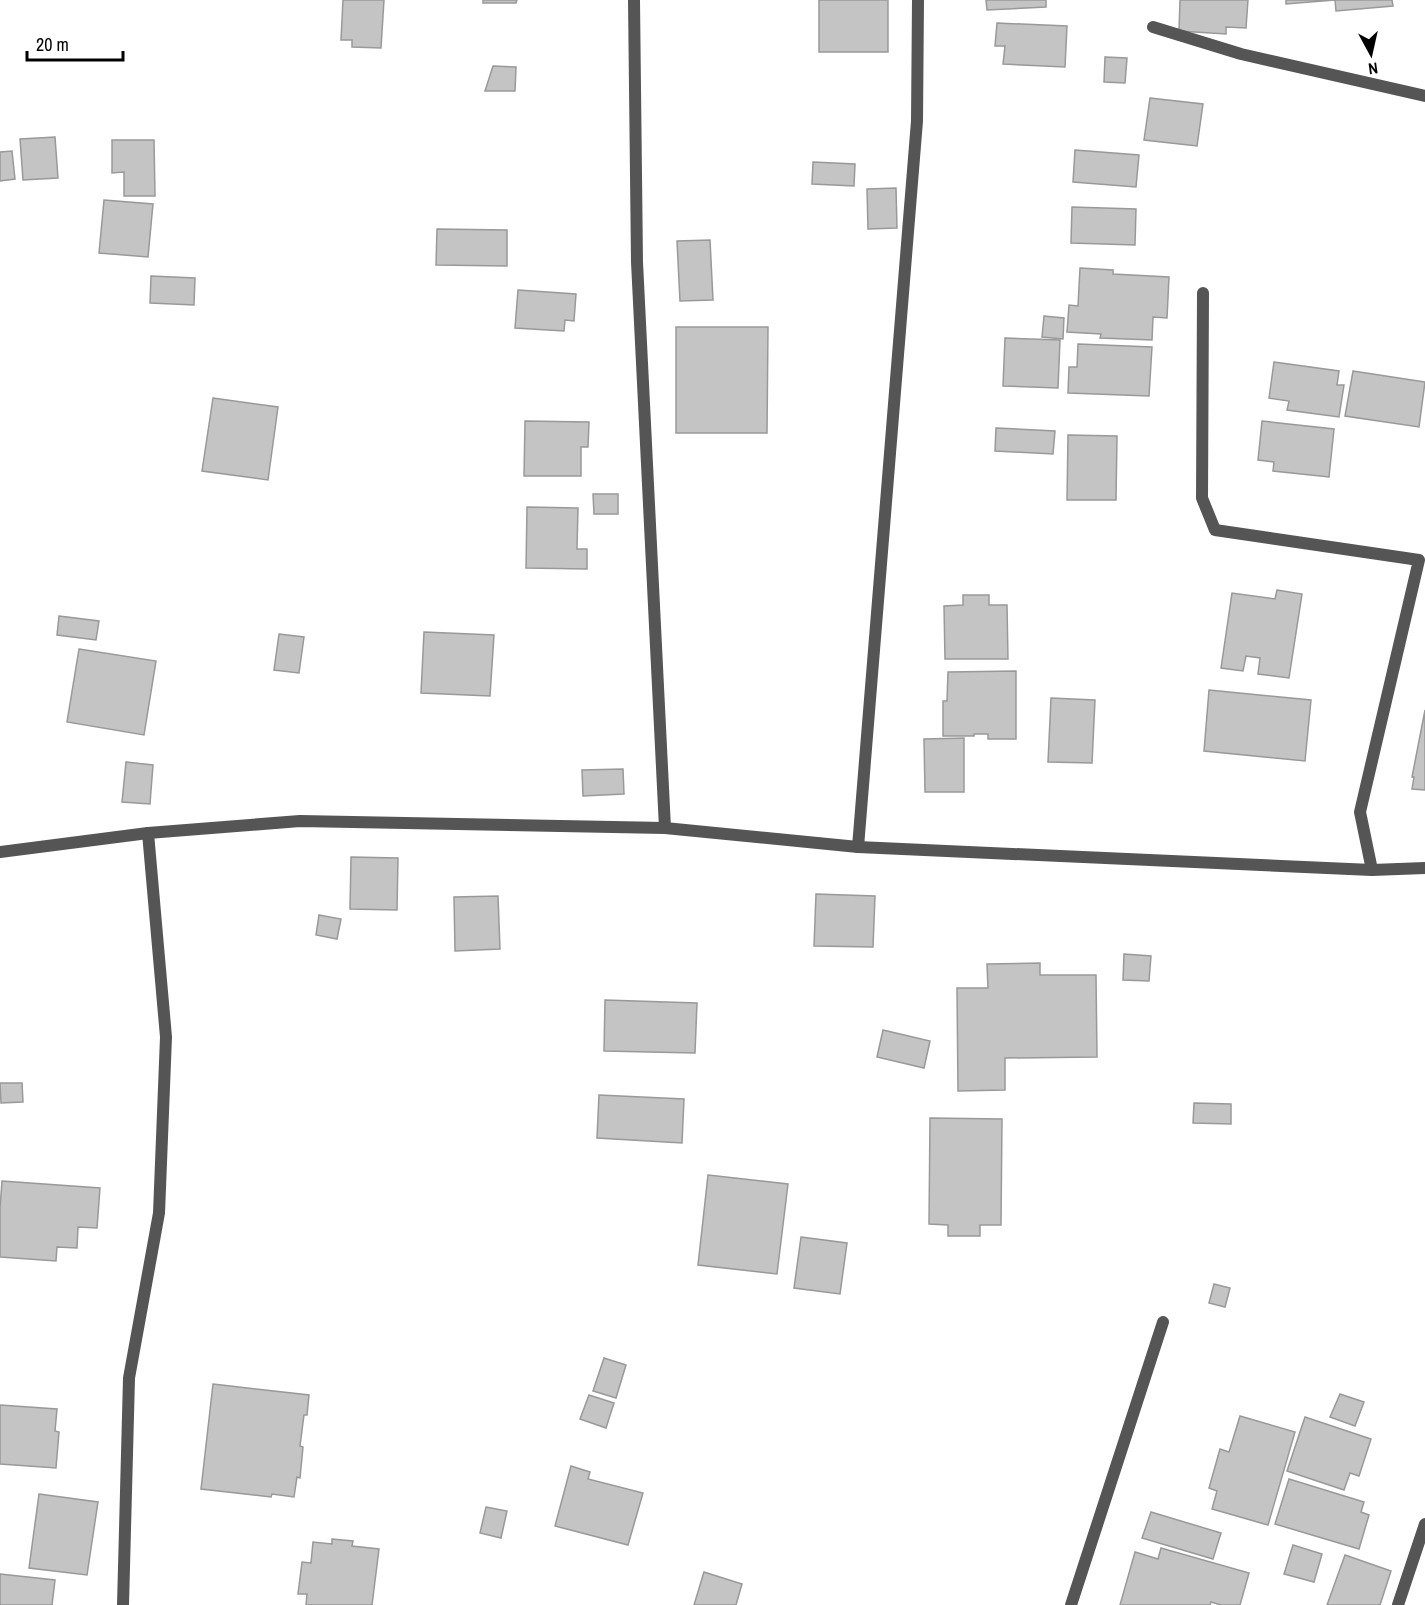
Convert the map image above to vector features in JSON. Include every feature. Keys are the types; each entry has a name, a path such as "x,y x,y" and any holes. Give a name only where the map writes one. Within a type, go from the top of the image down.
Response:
{"street":[{"path":"634,0 637,262 665,828"},
{"path":"858,847 917,121 918,0"},
{"path":"1153,27 1242,54 1425,96"},
{"path":"1203,293 1202,498 1215,530 1419,560 1360,812 1372,870"},
{"path":"0,852 148,833 300,821 665,828 858,847 1372,870 1425,868"},
{"path":"123,1605 129,1378 159,1213 166,1037 148,833"},
{"path":"1071,1605 1163,1323"},
{"path":"1398,1605 1425,1524"}],"building":[{"path":"343,0 384,0 381,48 352,47 352,40 341,40"},
{"path":"483,0 517,0 516,3 483,3"},
{"path":"819,0 888,0 888,52 819,52"},
{"path":"986,0 1046,0 1046,7 987,10"},
{"path":"1180,0 1248,0 1246,28 1226,27 1226,34 1179,31"},
{"path":"1286,0 1335,0 1286,4"},
{"path":"1335,0 1392,0 1393,6 1336,11"},
{"path":"997,23 1067,26 1065,67 1003,64 1005,46 995,46"},
{"path":"1105,57 1127,58 1125,83 1104,82"},
{"path":"493,66 516,67 515,91 485,91"},
{"path":"1150,98 1203,104 1197,146 1144,140"},
{"path":"55,137 58,178 23,180 20,139"},
{"path":"112,140 154,140 155,196 124,196 124,172 112,173"},
{"path":"1075,150 1139,155 1136,187 1073,182"},
{"path":"12,151 15,179 0,181 0,152"},
{"path":"813,162 855,164 854,186 812,184"},
{"path":"896,188 897,228 868,229 867,189"},
{"path":"104,200 153,204 148,257 99,253"},
{"path":"1072,207 1136,209 1135,245 1071,243"},
{"path":"437,229 507,230 507,266 436,265"},
{"path":"710,240 713,300 680,301 677,241"},
{"path":"1080,268 1113,270 1113,274 1169,277 1167,318 1153,317 1152,340 1100,338 1101,334 1067,332 1069,305 1078,306"},
{"path":"151,276 195,278 194,305 150,303"},
{"path":"518,290 576,294 574,321 565,320 564,331 515,328"},
{"path":"1044,316 1064,318 1063,339 1042,337"},
{"path":"676,327 768,327 767,433 676,433"},
{"path":"1005,338 1060,340 1058,388 1003,386"},
{"path":"1078,344 1152,347 1149,396 1068,393 1069,367 1077,367"},
{"path":"1274,362 1339,371 1337,385 1344,385 1339,417 1287,410 1289,401 1269,398"},
{"path":"1353,371 1425,382 1419,427 1345,416"},
{"path":"213,398 278,407 268,480 202,471"},
{"path":"525,421 589,422 588,447 581,447 581,476 524,476"},
{"path":"1262,421 1334,429 1329,477 1273,471 1274,462 1258,460"},
{"path":"996,428 1055,431 1053,454 995,451"},
{"path":"1068,435 1117,436 1116,500 1067,500"},
{"path":"593,494 618,494 618,514 594,514"},
{"path":"527,507 578,508 577,549 587,549 587,569 526,568"},
{"path":"1277,590 1302,594 1289,678 1258,674 1260,658 1246,656 1243,671 1221,668 1232,593 1275,599"},
{"path":"963,595 989,595 989,605 1007,605 1008,659 945,659 944,606 963,605"},
{"path":"59,616 99,621 96,640 57,635"},
{"path":"424,632 494,635 490,696 421,693"},
{"path":"279,634 304,637 299,673 274,670"},
{"path":"79,649 156,661 144,735 67,722"},
{"path":"1016,671 1016,739 988,739 988,734 943,736 943,701 947,701 948,672"},
{"path":"1209,690 1311,700 1305,761 1204,751"},
{"path":"1051,698 1095,700 1092,763 1048,762"},
{"path":"1425,710 1425,790 1412,789 1414,777 1412,777"},
{"path":"964,738 964,792 925,792 924,739"},
{"path":"126,762 153,765 150,804 122,802"},
{"path":"623,769 624,794 583,796 582,770"},
{"path":"351,857 398,858 397,910 350,909"},
{"path":"816,894 875,896 873,947 814,946"},
{"path":"498,896 500,949 455,951 454,897"},
{"path":"319,915 341,919 337,939 316,935"},
{"path":"1124,954 1151,956 1149,981 1123,980"},
{"path":"1040,963 1040,975 1096,975 1097,1057 1005,1058 1005,1090 958,1091 957,988 988,988 987,964"},
{"path":"605,1000 697,1003 695,1053 604,1051"},
{"path":"883,1030 930,1041 924,1068 877,1057"},
{"path":"0,1083 22,1083 23,1102 1,1103"},
{"path":"599,1095 684,1099 682,1143 597,1138"},
{"path":"1194,1103 1231,1104 1231,1124 1193,1123"},
{"path":"930,1118 1002,1119 1001,1225 980,1225 980,1236 948,1236 948,1225 929,1224"},
{"path":"708,1175 788,1184 777,1274 698,1265"},
{"path":"2,1181 100,1188 97,1228 78,1227 77,1248 57,1247 56,1261 0,1257"},
{"path":"801,1237 847,1243 840,1294 794,1288"},
{"path":"1214,1284 1230,1288 1225,1307 1209,1303"},
{"path":"604,1358 626,1365 616,1398 593,1391"},
{"path":"213,1384 309,1395 300,1446 303,1447 300,1478 297,1477 294,1497 272,1494 271,1497 201,1489"},
{"path":"1340,1394 1364,1402 1355,1426 1330,1417"},
{"path":"589,1395 614,1403 606,1428 580,1419"},
{"path":"0,1405 57,1409 55,1431 59,1432 56,1468 0,1464"},
{"path":"1240,1416 1295,1432 1268,1525 1212,1509 1217,1491 1209,1488 1220,1449 1229,1452"},
{"path":"1305,1417 1371,1439 1359,1476 1350,1473 1344,1490 1287,1471"},
{"path":"571,1466 590,1472 588,1479 643,1493 628,1545 555,1526"},
{"path":"1289,1479 1364,1502 1361,1512 1369,1515 1359,1549 1275,1524"},
{"path":"39,1494 98,1502 87,1575 29,1568"},
{"path":"486,1507 507,1511 501,1538 480,1533"},
{"path":"1151,1512 1221,1533 1213,1559 1142,1538"},
{"path":"332,1539 353,1541 352,1546 379,1549 372,1605 306,1605 307,1594 298,1594 302,1562 311,1563 313,1542 332,1544"},
{"path":"1293,1545 1322,1554 1314,1582 1284,1574"},
{"path":"1161,1548 1249,1573 1240,1605 1221,1605 1211,1602 1210,1605 1120,1605 1135,1552 1158,1559"},
{"path":"1345,1555 1391,1571 1380,1605 1327,1605"},
{"path":"704,1572 742,1584 736,1605 694,1605"},
{"path":"0,1574 55,1580 52,1605 0,1605"}]}
